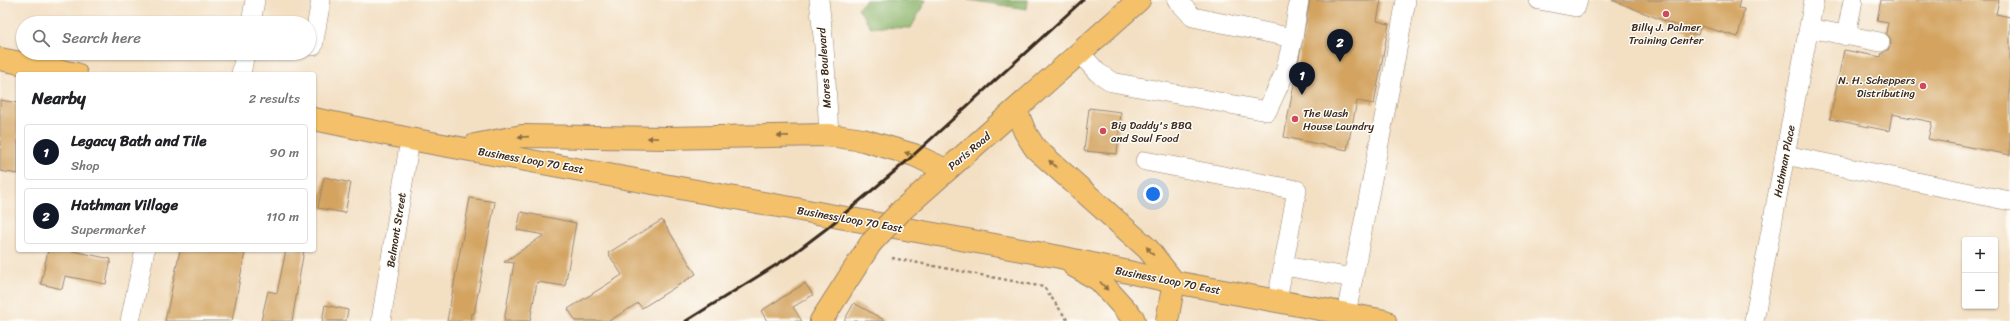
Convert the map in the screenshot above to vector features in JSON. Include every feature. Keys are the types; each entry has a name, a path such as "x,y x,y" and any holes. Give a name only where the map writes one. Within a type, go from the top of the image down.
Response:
{"main road":[{"name":"Paris Road","path":"821,321 871,242 901,211 1139,0"},
{"path":"0,59 66,72"},
{"path":"1016,110 1025,132 1035,148 1148,249 1174,282 1167,321"},
{"name":"Business Loop 70 East","path":"316,119 410,139 1060,257 1174,282 1385,321"},
{"path":"462,148 522,136 667,138 829,135 863,140 906,153 946,170"},
{"path":"1060,257 1099,280 1134,321"}],"street":[{"path":"252,16 255,0"},
{"path":"316,29 321,0"},
{"name":"Mores Boulevard","path":"819,0 829,135"},
{"path":"1177,0 1193,17 1293,38"},
{"path":"1080,53 1098,72 1112,82 1267,111 1285,72 1293,38 1299,0"},
{"path":"1346,314 1406,0"},
{"path":"1539,0 1551,4 1576,7 1578,0"},
{"name":"Hathman Place","path":"1754,321 1814,0"},
{"path":"1846,36 1853,0"},
{"path":"1809,28 1880,42"},
{"path":"241,72 244,60"},
{"name":"Belmont Street","path":"381,321 410,139"},
{"path":"1785,155 2010,201"},
{"path":"1145,161 1297,190 1277,301"},
{"path":"130,321 145,252"},
{"path":"1284,266 1352,278"}],"path":[{"path":"892,258 1044,287 1068,321"}],"green space":[{"path":"866,0 926,0 911,28 871,27 858,8"},
{"path":"968,0 1028,0 1027,9"}],"building":[{"path":"1310,0 1381,0 1377,21 1389,24 1374,104 1357,101 1347,150 1284,137"},
{"path":"1612,0 1740,0 1738,8 1744,9 1738,37 1701,26 1698,35 1687,33 1687,30"},
{"name":"N. H. Scheppers Distributing","path":"1881,0 1999,0 1996,14 2010,17 2010,155 1928,139 1932,122 1892,114 1889,131 1830,119 1844,50 1881,57 1882,53 1888,50 1891,44 1890,38 1886,33 1888,22 1877,20"},
{"path":"0,100 16,103 16,174 0,171"},
{"name":"Big Daddy's BBQ and Soul Food","path":"1089,108 1121,112 1117,154 1084,151"},
{"path":"324,177 351,183 345,213 318,208"},
{"path":"470,198 495,202 474,314 472,313 471,321 447,321"},
{"path":"521,212 576,223 565,286 537,282 530,321 504,321 514,263 504,262 544,235 517,230"},
{"path":"662,220 696,274 642,308 638,303 609,321 576,321 568,309 622,275 608,253"},
{"path":"48,252 78,252 111,259 106,284 65,276 62,289 41,284"},
{"path":"180,252 245,252 232,321 165,321"},
{"path":"286,252 304,252 292,321 261,321 268,291 277,293"},
{"path":"805,283 813,295 793,307 802,321 767,321 761,311"},
{"path":"854,303 886,321 844,321"},
{"path":"325,305 348,310 346,321 322,321"}],"railway":[{"path":"686,321 789,257 826,229 907,161 1083,0"}],"place":[{"name":"Billy J. Palmer Training Center","path":"1666,14"},
{"name":"Hathman Village","path":"1340,62"},
{"name":"N. H. Scheppers Distributing","path":"1923,86"},
{"name":"Legacy Bath and Tile","path":"1302,95"},
{"name":"The Wash House Laundry","path":"1295,119"},
{"name":"Big Daddy's BBQ and Soul Food","path":"1103,131"}]}
